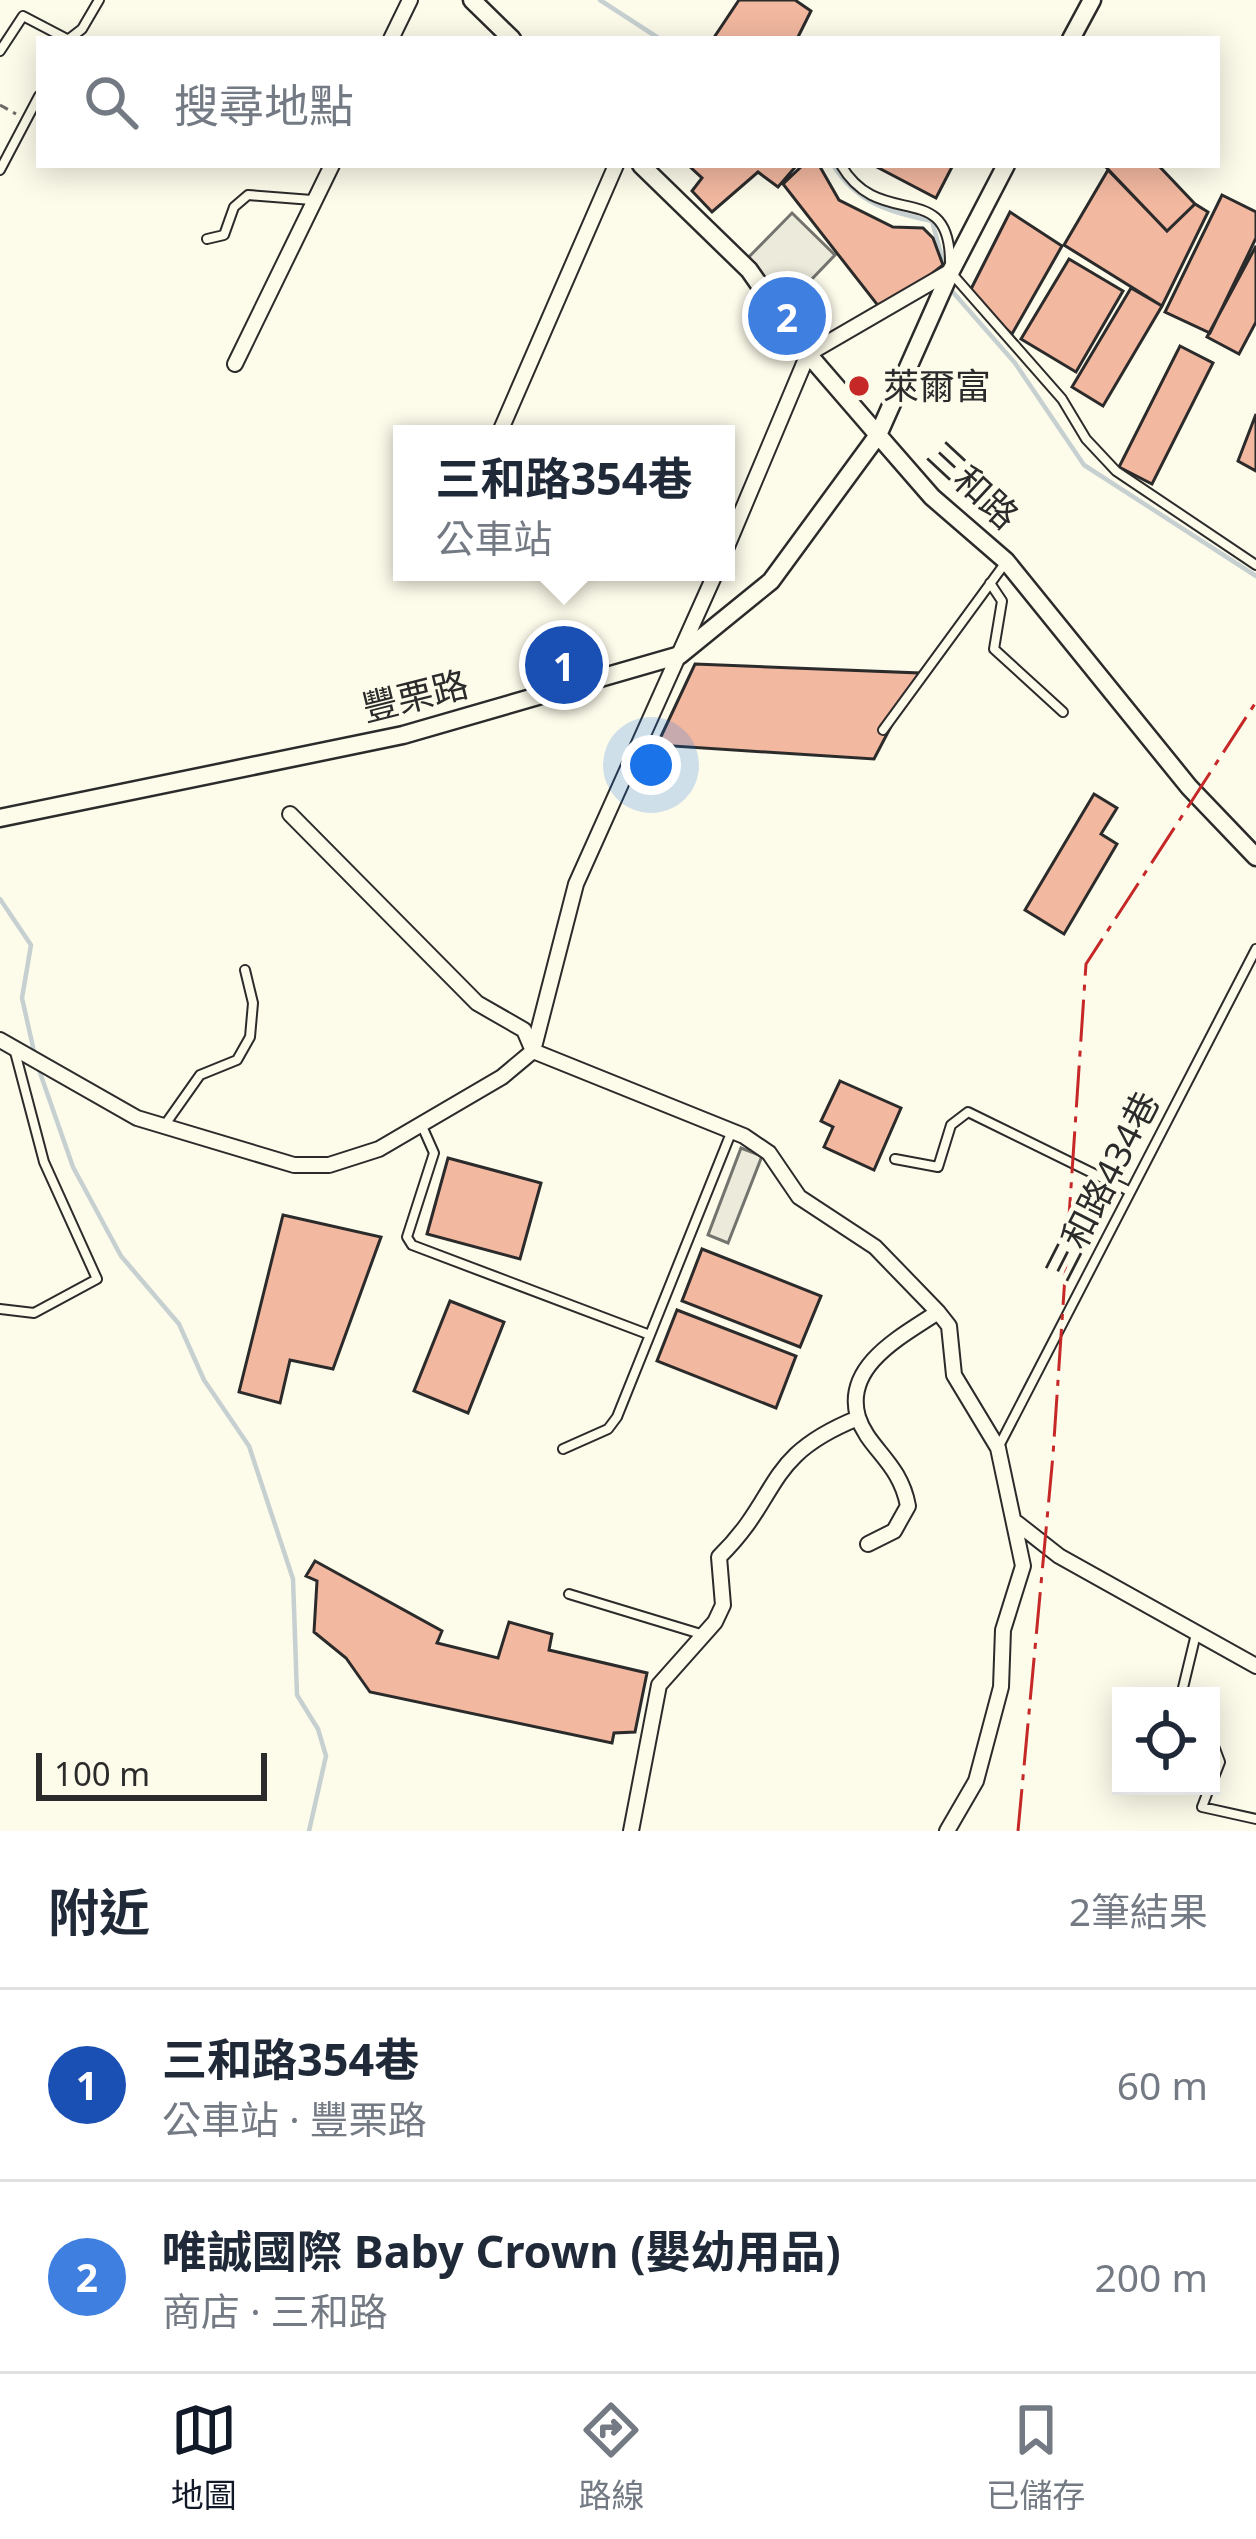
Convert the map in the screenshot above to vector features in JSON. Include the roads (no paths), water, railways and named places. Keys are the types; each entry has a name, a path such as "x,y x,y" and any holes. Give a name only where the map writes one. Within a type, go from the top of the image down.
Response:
{"street":[{"path":"392,36 410,0"},
{"path":"472,0 509,36"},
{"path":"1073,36 1092,0"},
{"path":"236,364 331,168"},
{"path":"503,425 615,168"},
{"name":"三和路","path":"644,168 748,269 808,354 878,435 932,497 1006,561 1189,788 1256,856"},
{"name":"豐栗路","path":"0,818 403,735 680,655 771,581 878,435 950,271 1004,168"},
{"path":"735,526 808,354 950,271"},
{"path":"7,1042 137,1118 294,1165 329,1165 379,1149 502,1077 533,1051 576,884 712,581"},
{"path":"290,814 477,1003 524,1030 533,1051 732,1131 769,1153 800,1197 875,1247 949,1326 954,1375 998,1448 1023,1566 1003,1630 1001,1687 976,1781 947,1831"},
{"path":"868,1544 894,1531 908,1506 903,1479 858,1418 858,1390 866,1369 886,1347 938,1312"},
{"path":"632,1831 659,1685 705,1635 723,1604 719,1557 747,1529 776,1474 796,1450 858,1418"},
{"path":"1017,1522 1059,1556 1256,1666"}],"lane":[{"path":"72,36 82,29 98,0"},
{"path":"0,51 23,16 62,36"},
{"path":"0,170 36,103"},
{"path":"843,168 852,183 881,200 934,212 950,230 950,271 1062,399 1086,439 1116,471 1256,565"},
{"path":"207,239 224,235 234,207 248,194 315,200"},
{"path":"883,730 1006,561"},
{"path":"990,583 1003,602 994,649 1063,712"},
{"name":"三和路434巷","path":"998,1448 1256,949"},
{"path":"164,1127 200,1076 237,1060 250,1037 253,1003 245,970"},
{"path":"0,1309 34,1313 97,1279 44,1162 7,1042"},
{"path":"895,1159 938,1167 951,1125 968,1112 1129,1191"},
{"path":"421,1125 434,1153 407,1237 412,1245 650,1335"},
{"path":"563,1449 608,1429 617,1417 732,1131"},
{"path":"569,1594 705,1635"},
{"path":"1182,1687 1197,1633"},
{"path":"1207,1795 1202,1807 1256,1819"}],"waterway":[{"path":"600,0 655,36"},
{"path":"835,168 875,204 932,221 945,268"},
{"path":"951,290 1015,363 1084,465 1256,576"},
{"path":"0,899 31,945 22,998 35,1056"},
{"path":"38,1067 73,1167 121,1256 179,1324 204,1380 249,1446 293,1579 297,1695 318,1729 326,1756 309,1831"}],"place":[{"name":"唯誠國際 Baby Crown (嬰幼用品)","path":"787,316"},
{"name":"萊爾富","path":"859,386"},
{"name":"三和路354巷","path":"564,665"}]}
